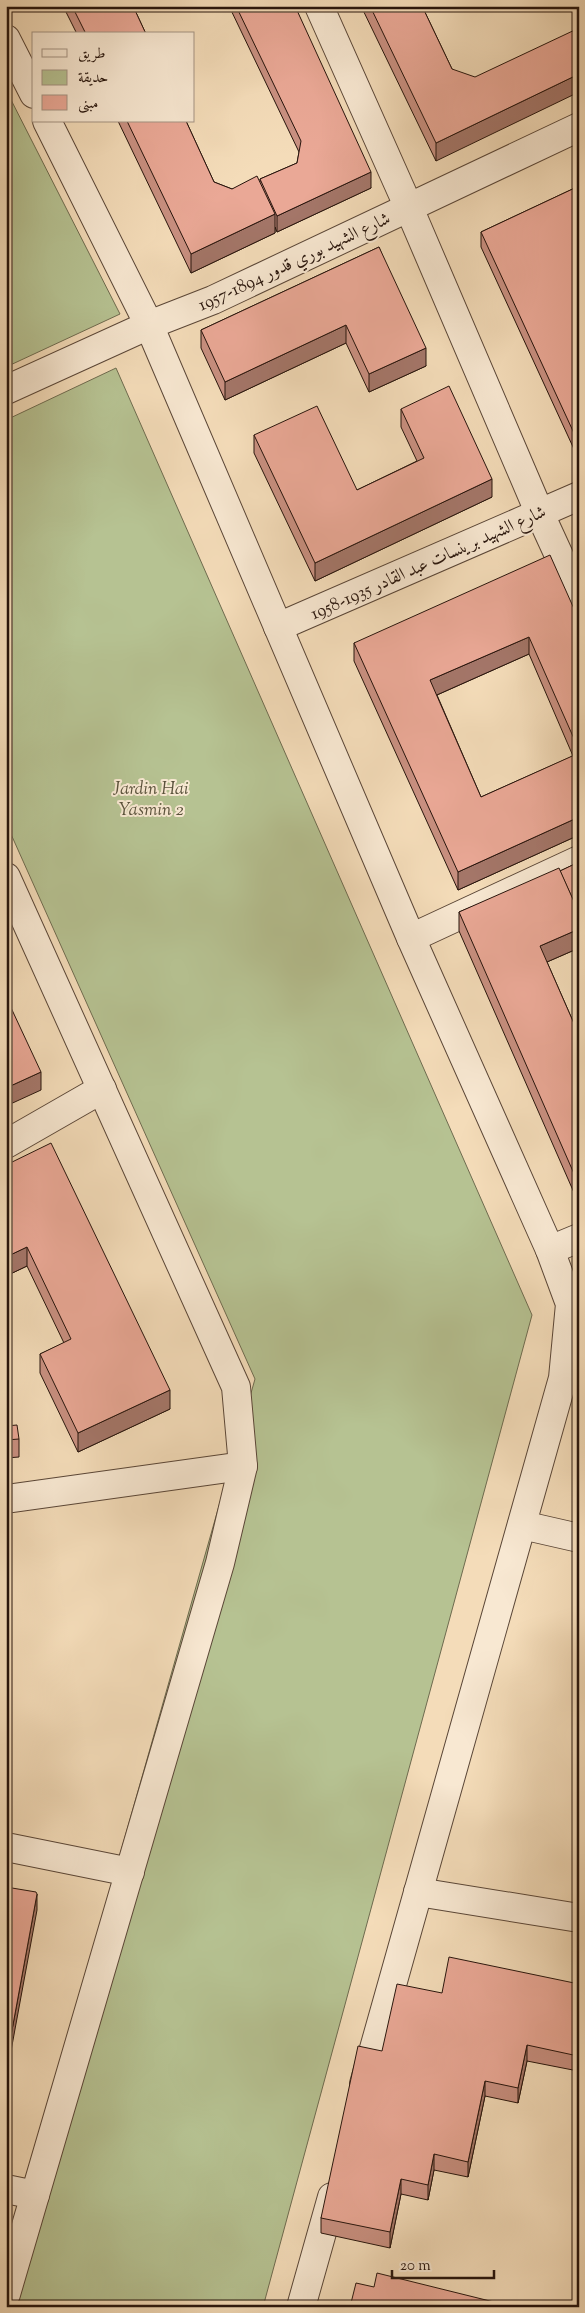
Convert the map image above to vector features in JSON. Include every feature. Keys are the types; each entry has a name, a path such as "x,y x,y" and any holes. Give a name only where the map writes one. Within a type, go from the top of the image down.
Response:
{"street":[{"path":"319,6 409,208 540,514 579,599"},
{"path":"6,39 32,90"},
{"path":"47,122 149,326 411,938 550,1250 570,1304 563,1378 357,2109"},
{"name":"شارع الشهيد بوري قدور 1894-1957","path":"6,390 149,326 213,300 579,127"},
{"name":"شارع الشهيد برينسات عبد القادر 1935-1958","path":"278,627 579,496"},
{"path":"411,938 579,860"},
{"path":"6,877 236,1387 243,1466 220,1563 6,2294"},
{"path":"6,1144 102,1089"},
{"path":"550,1250 579,1238"},
{"path":"6,1499 243,1466"},
{"path":"522,1525 579,1538"},
{"path":"6,1847 130,1872"},
{"path":"418,1892 579,1918"},
{"path":"301,2307 338,2175"},
{"path":"6,2189 35,2195"}],"green space":[{"path":"6,90 120,314 6,367"},
{"name":"Jardin Hai Yasmin 2","path":"116,368 532,1315 263,2307 6,2307 6,2256 255,1379 6,823 6,420"}],"building":[{"path":"72,6 133,6 145,32 85,32"},
{"path":"236,6 295,6 371,172 277,216 260,179 297,163 301,141"},
{"path":"370,6 422,6 452,69 475,77 579,28 579,74 436,143"},
{"path":"127,122 186,122 214,182 232,189 257,176 275,214 191,254"},
{"path":"579,186 579,444 481,232"},
{"path":"379,247 426,348 369,374 346,325 225,382 201,330"},
{"path":"449,386 492,479 315,563 254,435 317,406 357,490 424,458 401,409"},
{"path":"550,555 579,620 579,750 529,637 430,680 481,797 579,753 579,817 458,872 354,643"},
{"path":"579,862 579,913 560,871"},
{"path":"559,868 579,913 579,929 540,946 579,1035 579,1185 459,912"},
{"path":"6,997 41,1072 6,1088"},
{"path":"51,1143 170,1390 78,1433 40,1354 71,1339 27,1247 6,1257 6,1165"},
{"path":"17,1425 19,1439 6,1440 6,1426"},
{"path":"6,1887 36,1892 37,1894 6,2063"},
{"path":"449,1957 579,1984 578,2056 527,2045 518,2088 485,2081 468,2162 434,2154 428,2185 401,2179 390,2232 321,2218 358,2046 382,2051 397,1984 442,1993"},
{"path":"377,2273 498,2303 497,2307 350,2307 356,2283 374,2287"}]}
